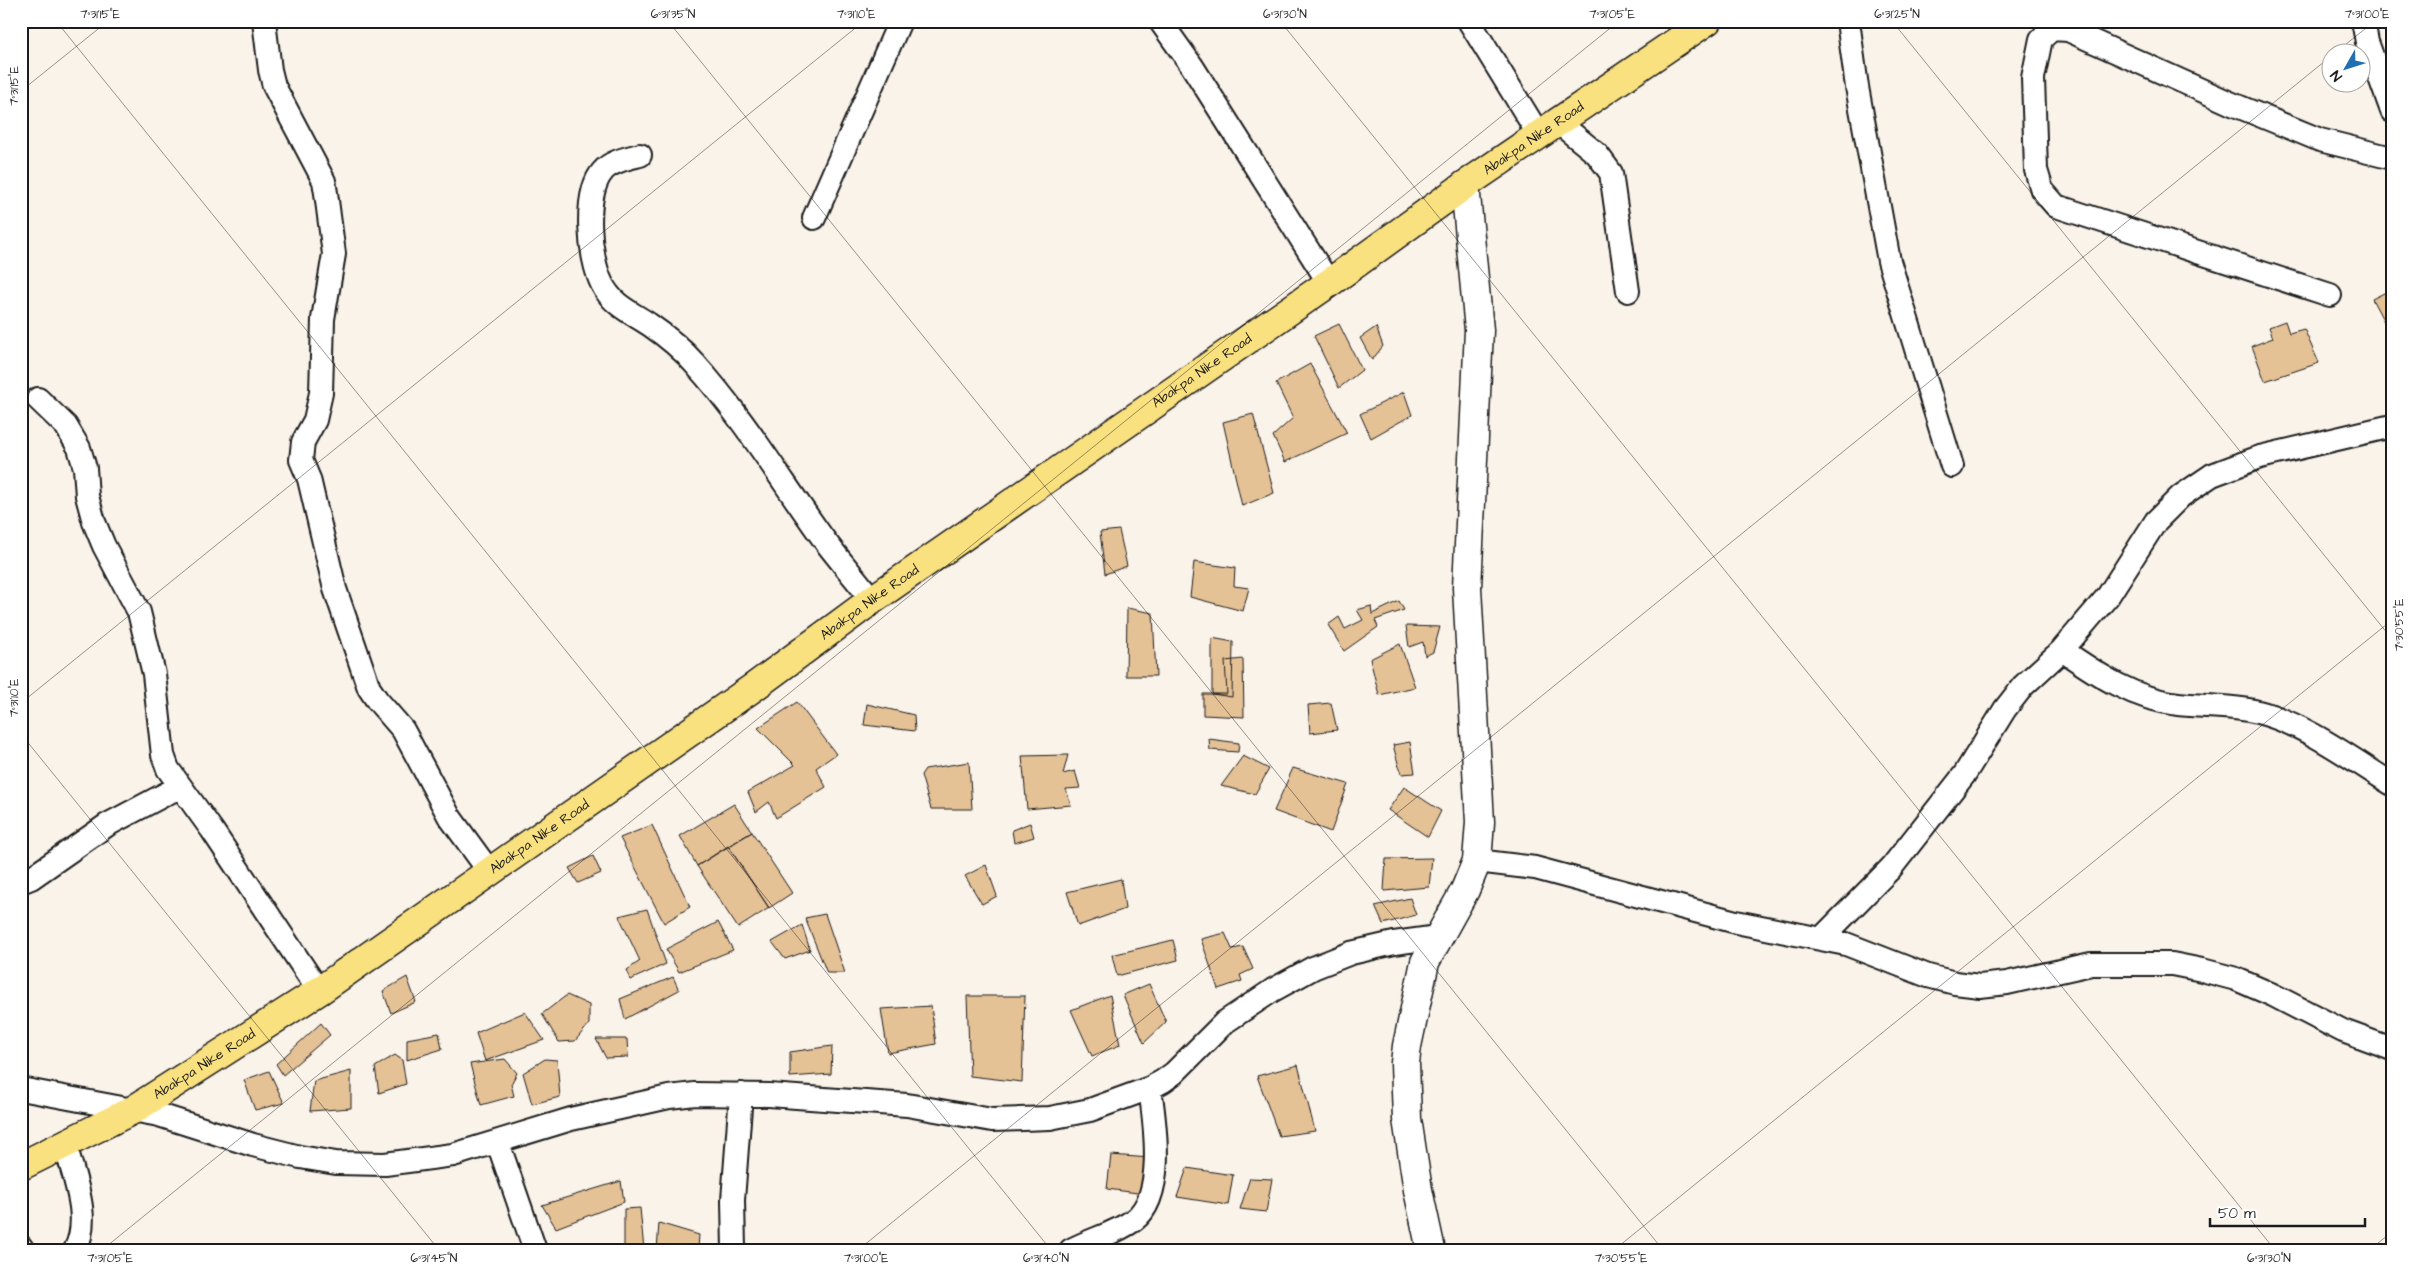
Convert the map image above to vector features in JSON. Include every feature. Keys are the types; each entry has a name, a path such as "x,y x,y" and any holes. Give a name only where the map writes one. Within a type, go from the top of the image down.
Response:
{"main road":[{"name":"Abakpa Nike Road","path":"21,1166 133,1110 319,991 754,687 872,600 1329,283 1465,185 1707,21"}],"street":[{"path":"264,21 270,70 274,86 324,181 334,254 323,319 321,393 315,420 301,452 320,536 335,589 369,688 376,700 403,730 449,816 489,871"},
{"path":"814,218 900,21"},
{"path":"1160,21 1192,66 1329,283"},
{"path":"1469,21 1549,129 1597,154 1611,173 1628,291"},
{"path":"1848,21 1857,87 1889,261 1952,466"},
{"path":"2363,21 2367,42 2392,111"},
{"path":"2330,295 2056,206 2042,190 2036,170 2033,78 2042,39 2052,29 2068,30 2230,103 2320,140 2392,158"},
{"path":"640,155 618,161 604,169 595,182 590,213 594,264 602,284 612,300 624,310 648,323 678,345 696,364 753,439 825,541 872,600"},
{"path":"1431,1250 1418,1190 1407,1119 1405,1063 1410,1026 1425,962 1465,890 1477,861 1481,801 1467,588 1479,330 1465,185"},
{"path":"38,399 66,426 79,448 85,468 87,496 94,522 104,546 140,612 154,674 163,755 168,769 179,787 212,830 319,991"},
{"path":"1822,939 1891,868 1964,774 2005,710 2023,686 2062,650 2108,596 2156,521 2181,496 2212,475 2260,457 2392,426"},
{"path":"2062,650 2101,676 2141,696 2178,704 2216,706 2258,712 2281,720 2337,749 2392,784"},
{"path":"21,882 31,878 107,825 179,787"},
{"path":"1477,861 1535,868 1736,922 1846,944 1928,976 1955,983 1980,986 2007,983 2091,964 2172,964 2236,979 2273,995 2343,1031 2392,1049"},
{"path":"21,1089 160,1115 253,1145 336,1163 385,1164 453,1155 498,1143 571,1119 669,1097 695,1094 740,1094 907,1105 992,1120 1009,1121 1077,1113 1150,1088 1174,1073 1212,1034 1240,1010 1305,972 1351,954 1414,939 1438,937"},
{"path":"1071,1250 1132,1221 1144,1211 1150,1197 1156,1132 1150,1088"},
{"path":"734,1250 733,1200 740,1094"},
{"path":"498,1143 535,1250"},
{"path":"65,1144 84,1221 80,1240 75,1250"}],"building":[{"path":"2392,289 2392,329 2389,331 2372,299"},
{"path":"2285,321 2289,333 2304,329 2319,363 2265,381 2252,346 2273,338 2269,327"},
{"path":"1339,324 1362,370 1339,388 1314,336"},
{"path":"1376,327 1383,346 1372,360 1360,338"},
{"path":"1310,364 1347,433 1285,462 1273,436 1293,418 1276,383"},
{"path":"1404,392 1412,415 1371,438 1360,414"},
{"path":"1253,414 1274,493 1242,506 1223,422"},
{"path":"1119,530 1127,566 1105,574 1100,532"},
{"path":"1194,562 1235,568 1234,586 1249,588 1243,611 1190,597"},
{"path":"1399,601 1404,610 1375,620 1378,627 1344,651 1328,625 1339,617 1345,629 1363,620 1357,610 1371,606 1372,614"},
{"path":"1127,608 1153,613 1156,676 1126,676"},
{"path":"1406,626 1440,627 1433,652 1425,656 1423,642 1409,647"},
{"path":"1212,638 1233,642 1232,697 1212,694"},
{"path":"1400,644 1415,687 1379,695 1370,659"},
{"path":"1243,659 1244,717 1203,715 1203,694 1227,694 1225,661"},
{"path":"797,702 836,754 816,768 826,787 776,818 769,802 756,812 748,792 795,765 758,728"},
{"path":"1331,703 1337,730 1310,733 1308,705"},
{"path":"867,704 914,715 915,731 864,725"},
{"path":"1209,739 1239,743 1238,752 1210,750"},
{"path":"1410,742 1415,773 1401,774 1393,745"},
{"path":"1068,755 1063,774 1075,771 1080,788 1066,789 1071,805 1027,809 1022,756"},
{"path":"1243,756 1269,769 1255,794 1221,786"},
{"path":"969,762 972,809 931,809 921,775 925,769"},
{"path":"1293,768 1348,784 1331,832 1274,811"},
{"path":"1404,787 1441,811 1428,837 1388,810"},
{"path":"734,804 752,832 697,866 680,836"},
{"path":"1030,823 1034,837 1014,843 1012,830"},
{"path":"652,825 690,907 664,923 620,838"},
{"path":"752,832 792,893 769,908 728,846"},
{"path":"728,846 769,908 738,928 697,866"},
{"path":"593,856 601,873 578,883 569,868"},
{"path":"1432,858 1429,887 1384,891 1386,859"},
{"path":"986,865 997,896 982,904 965,876"},
{"path":"1121,879 1125,909 1078,926 1067,892"},
{"path":"1410,898 1416,915 1383,924 1375,906"},
{"path":"647,909 666,964 630,980 627,970 640,961 619,916"},
{"path":"825,914 845,973 827,973 805,918"},
{"path":"718,922 733,950 679,972 666,949"},
{"path":"802,925 810,950 785,959 772,942"},
{"path":"1225,933 1232,949 1243,947 1253,969 1240,975 1242,981 1218,989 1201,939"},
{"path":"1173,940 1178,960 1117,976 1112,955"},
{"path":"407,977 416,1002 391,1013 383,991"},
{"path":"673,977 679,990 625,1019 620,999"},
{"path":"1149,984 1166,1022 1144,1043 1123,995"},
{"path":"567,995 589,1005 589,1024 575,1041 559,1042 542,1014"},
{"path":"1110,995 1120,1045 1092,1056 1071,1010"},
{"path":"967,996 1025,996 1022,1082 970,1076"},
{"path":"931,1006 936,1044 888,1053 881,1009"},
{"path":"525,1012 544,1040 485,1061 476,1033"},
{"path":"321,1023 330,1035 283,1075 276,1064"},
{"path":"439,1033 442,1049 407,1060 407,1039"},
{"path":"596,1039 627,1039 628,1057 606,1058"},
{"path":"832,1046 831,1074 790,1077 790,1052"},
{"path":"395,1055 402,1060 406,1084 379,1093 375,1067"},
{"path":"505,1059 517,1073 511,1084 514,1096 481,1105 470,1064"},
{"path":"545,1059 557,1060 560,1097 532,1104 523,1073"},
{"path":"1298,1065 1315,1131 1279,1136 1257,1076"},
{"path":"269,1071 284,1103 255,1110 244,1080"},
{"path":"351,1071 351,1108 310,1111 314,1081"},
{"path":"1111,1155 1150,1158 1145,1194 1107,1189"},
{"path":"1187,1168 1233,1175 1228,1205 1177,1197"},
{"path":"1250,1178 1272,1179 1266,1212 1240,1209"},
{"path":"621,1181 624,1202 556,1228 542,1205"},
{"path":"640,1208 644,1250 624,1250 624,1209"},
{"path":"659,1223 699,1235 698,1248 702,1250 657,1250"}]}
